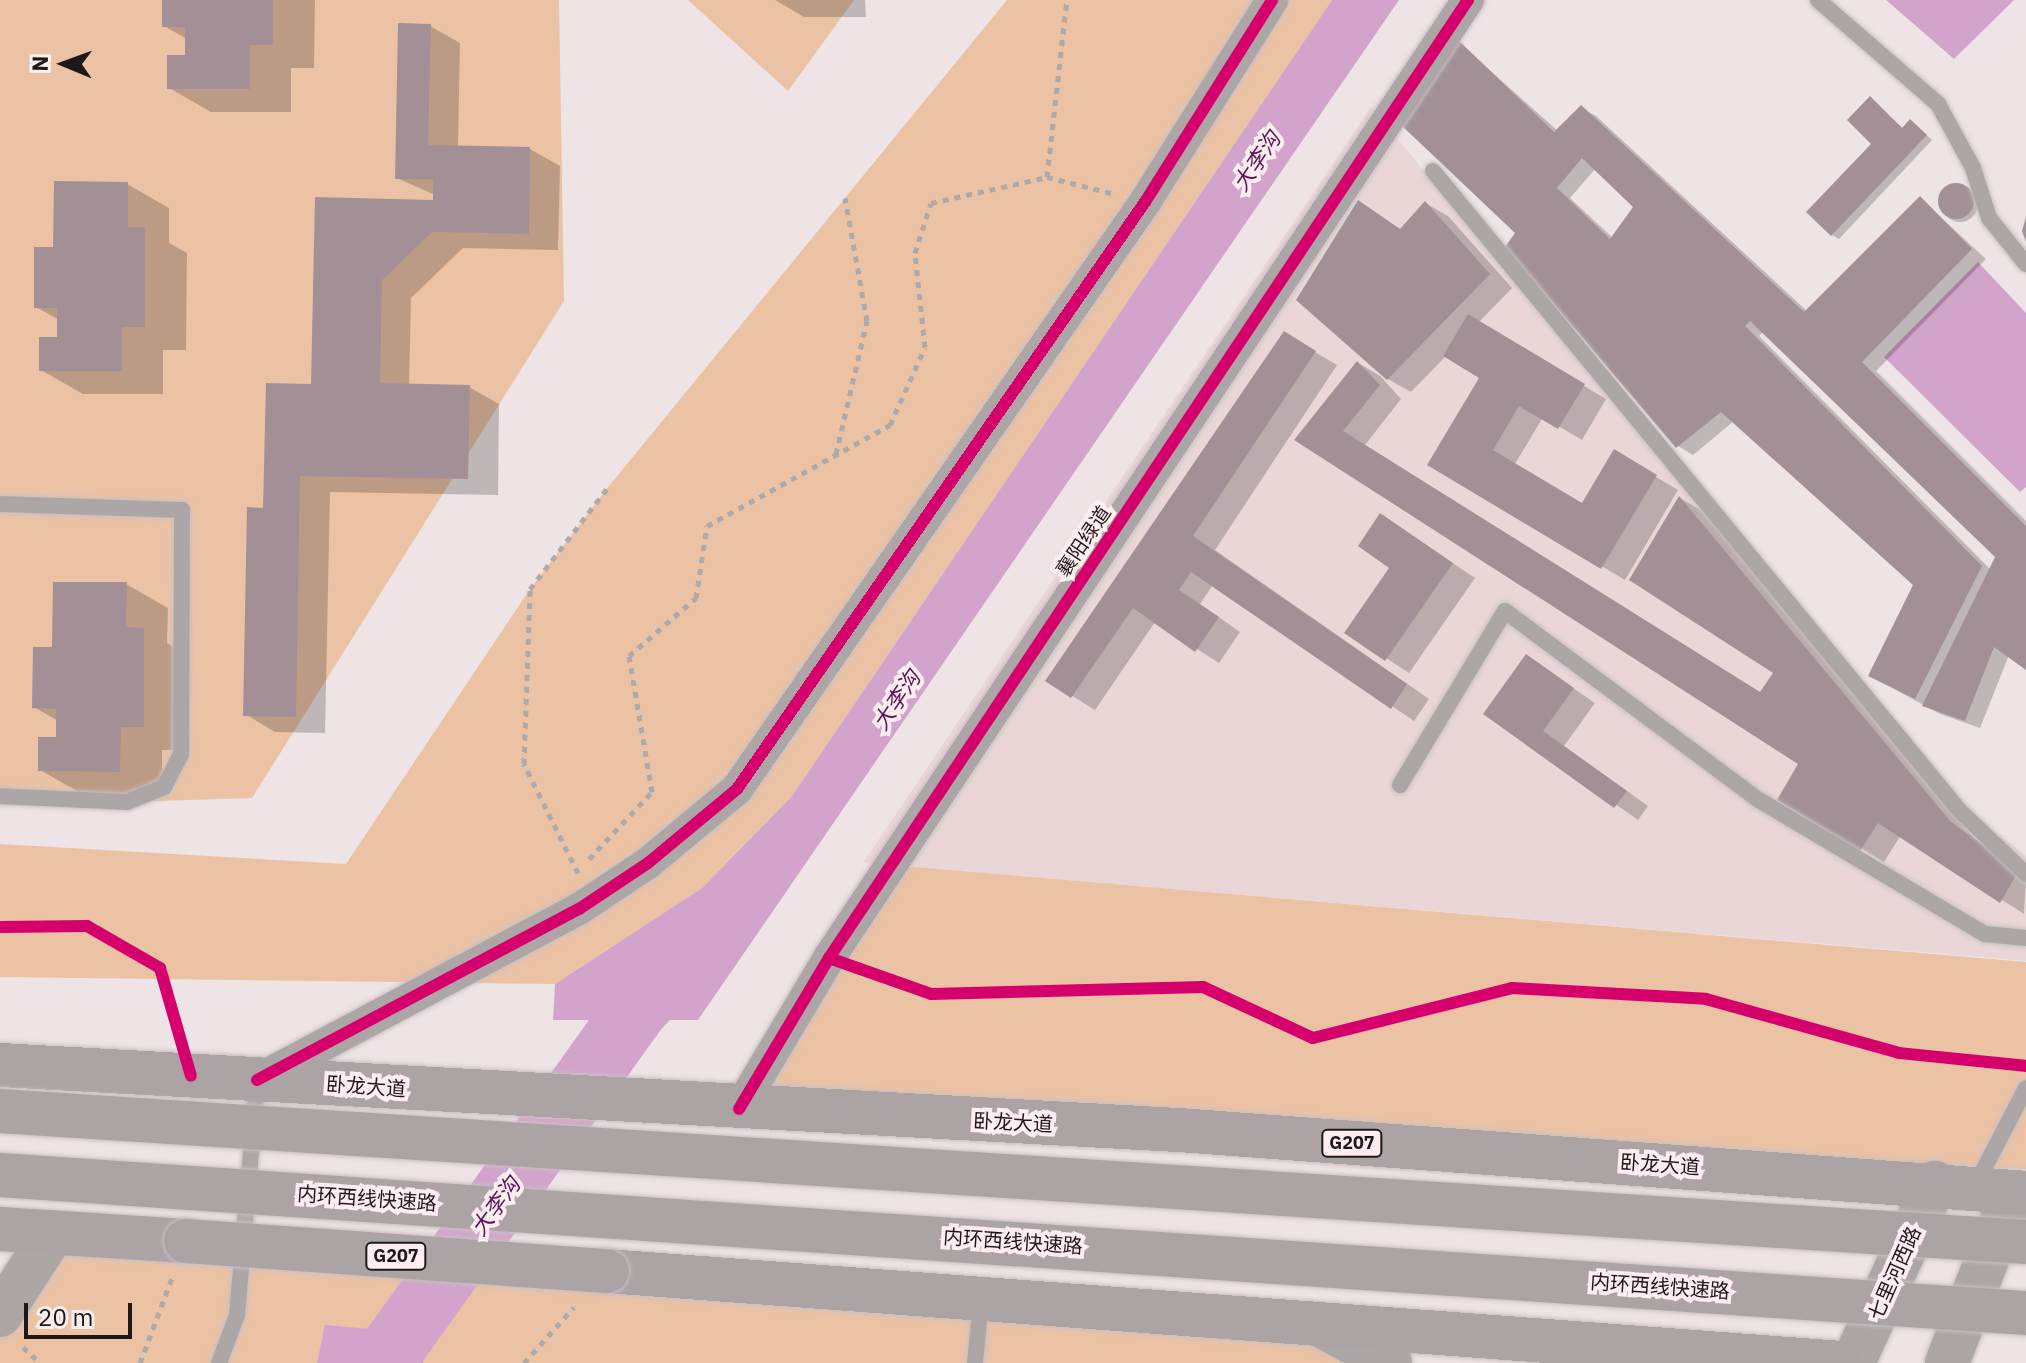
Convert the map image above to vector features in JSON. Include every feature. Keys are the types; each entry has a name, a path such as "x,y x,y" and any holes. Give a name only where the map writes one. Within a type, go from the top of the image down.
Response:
{"highway":[{"name":"卧龙大道","path":"0,1065 678,1106 1179,1130 1987,1189"},
{"path":"0,1111 2026,1242"},
{"name":"内环西线快速路","path":"0,1175 2026,1313"},
{"name":"G207","path":"0,1229 1842,1363"}],"street":[{"path":"257,1080 579,909 648,863 737,789 1145,202 1272,0"},
{"name":"襄阳绿道","path":"739,1109 837,945 1468,0"},
{"path":"1947,1363 1987,1189"},
{"name":"七里河西路","path":"1853,1363 1987,1189"},
{"path":"0,1315 53,1233"},
{"path":"1319,1324 1390,1363"}],"lane":[{"path":"1818,0 1938,104 1973,168 1989,218 2026,264"},
{"path":"1433,171 1959,810 2026,874"},
{"path":"0,504 182,510 182,525 181,754 164,787 127,802 0,796"},
{"path":"1400,785 1505,611 1759,800 1985,934 2026,938"},
{"path":"219,1363 237,1315 257,1080"},
{"path":"1987,1189 2026,1088"},
{"path":"975,1363 981,1299"}],"path":[{"path":"1047,177 1067,0"},
{"path":"578,871 652,792 629,656 696,598 707,526 890,425 925,347 915,253 931,203 1047,177 1145,202"},
{"path":"836,455 867,321 845,198"},
{"path":"579,909 578,871 524,764 530,589 609,486"},
{"path":"140,1363 186,1241"},
{"path":"524,1363 607,1271"}],"shaded area":[{"path":"0,0 559,0 564,301 252,798 127,802 0,796"},
{"path":"688,0 854,0 788,91"},
{"path":"1007,0 1332,0 792,796 702,888 555,984 0,977 0,844 346,864 530,589 609,486"},
{"path":"1371,107 1660,455 1974,815 2026,856 2026,961 863,863"},
{"path":"891,865 2026,962 2026,1169 739,1109"},
{"path":"53,1233 1319,1324 1373,1363 0,1363 0,1315"}],"water":[{"path":"1332,0 1399,0 698,1020 553,1020 555,984 702,888 792,796"},
{"path":"1886,0 2014,0 1954,59"},
{"path":"1978,262 2026,313 2026,487 2020,492 1884,357"},
{"path":"325,1325 430,1334 423,1363 317,1363"}],"building":[{"path":"162,0 273,0 273,45 250,45 250,89 167,89 167,55 185,55 185,27 162,27"},
{"path":"398,23 431,24 428,145 530,147 529,234 432,232 382,280 380,383 470,385 468,479 300,476 296,717 243,716 247,507 263,508 266,383 311,384 315,197 433,200 433,179 395,179"},
{"path":"1455,37 1554,132 1581,105 1804,312 1920,196 1972,249 1862,362 2026,526 2026,670 1994,647 1965,721 1922,706 1995,557 1750,321 1745,326 1982,566 1915,699 1868,676 1913,585 1721,412 1676,448 1505,247 1515,233 1400,124","holes":["1582,158 1633,207 1610,239 1557,188"]},
{"path":"1870,96 1902,128 1910,119 1927,135 1831,236 1806,212 1871,144 1847,120"},
{"path":"54,181 128,182 128,227 145,227 145,327 122,327 122,371 39,371 39,337 57,337 57,308 34,308 34,247 53,247"},
{"path":"1956,183 1969,188 1974,201 1969,214 1956,219 1943,214 1938,201 1943,188"},
{"path":"1358,200 1400,229 1425,201 1490,274 1387,380 1296,300"},
{"path":"2026,217 2026,242 2022,231"},
{"path":"1468,314 1585,384 1558,429 1519,406 1493,450 1582,503 1614,449 1657,475 1601,569 1427,465 1479,378 1443,356"},
{"path":"1284,331 1316,351 1193,536 1407,684 1391,709 1191,572 1179,590 1219,617 1195,652 1133,608 1071,698 1045,681"},
{"path":"1357,361 1380,385 1343,431 1760,692 1773,673 1629,580 1679,496 1951,822 2019,870 2000,903 1878,823 1860,851 1777,800 1798,764 1294,440"},
{"path":"1380,513 1453,563 1385,661 1344,633 1389,568 1358,546"},
{"path":"53,582 127,582 126,627 144,628 144,727 121,727 120,772 38,771 38,737 56,737 56,709 32,708 33,647 52,647"},
{"path":"1526,654 1574,688 1543,731 1627,791 1614,808 1483,714"}],"waterway":[{"name":"大李沟","path":"382,1363 636,1009 688,956"}],"cycle path":[{"path":"257,1080 579,909 648,863 737,789 1145,202 1272,0"},
{"path":"739,1109 829,958 1468,0"},
{"path":"0,927 87,926 160,968 191,1076"},
{"path":"829,958 931,994 1203,987 1313,1038 1512,988 1706,999 1899,1053 2026,1066"}]}
